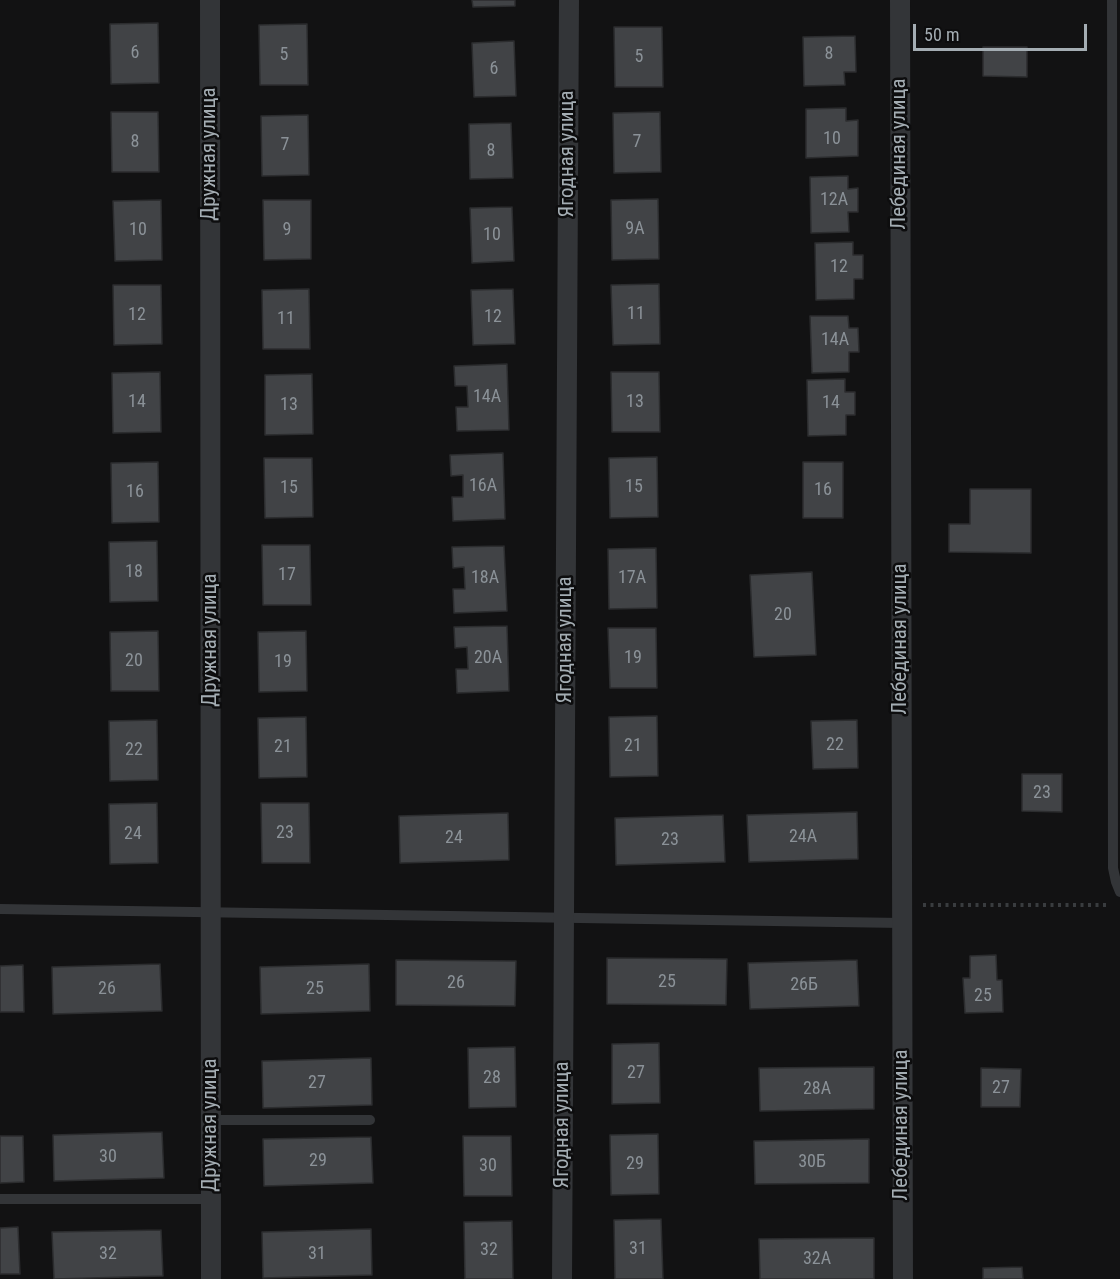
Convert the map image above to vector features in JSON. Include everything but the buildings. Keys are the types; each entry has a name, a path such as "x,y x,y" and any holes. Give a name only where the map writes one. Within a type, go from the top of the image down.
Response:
{"street":[{"name":"Дружная улица","path":"210,0 211,1279"},
{"name":"Ягодная улица","path":"562,1279 569,0"},
{"name":"Лебединая улица","path":"900,0 903,1279"}],"lane":[{"path":"1112,0 1113,868 1120,892"},
{"path":"0,909 564,918 902,914"},
{"path":"211,1120 370,1120"},
{"path":"0,1198 211,1199"}],"path":[{"path":"902,914 1120,905"}]}
